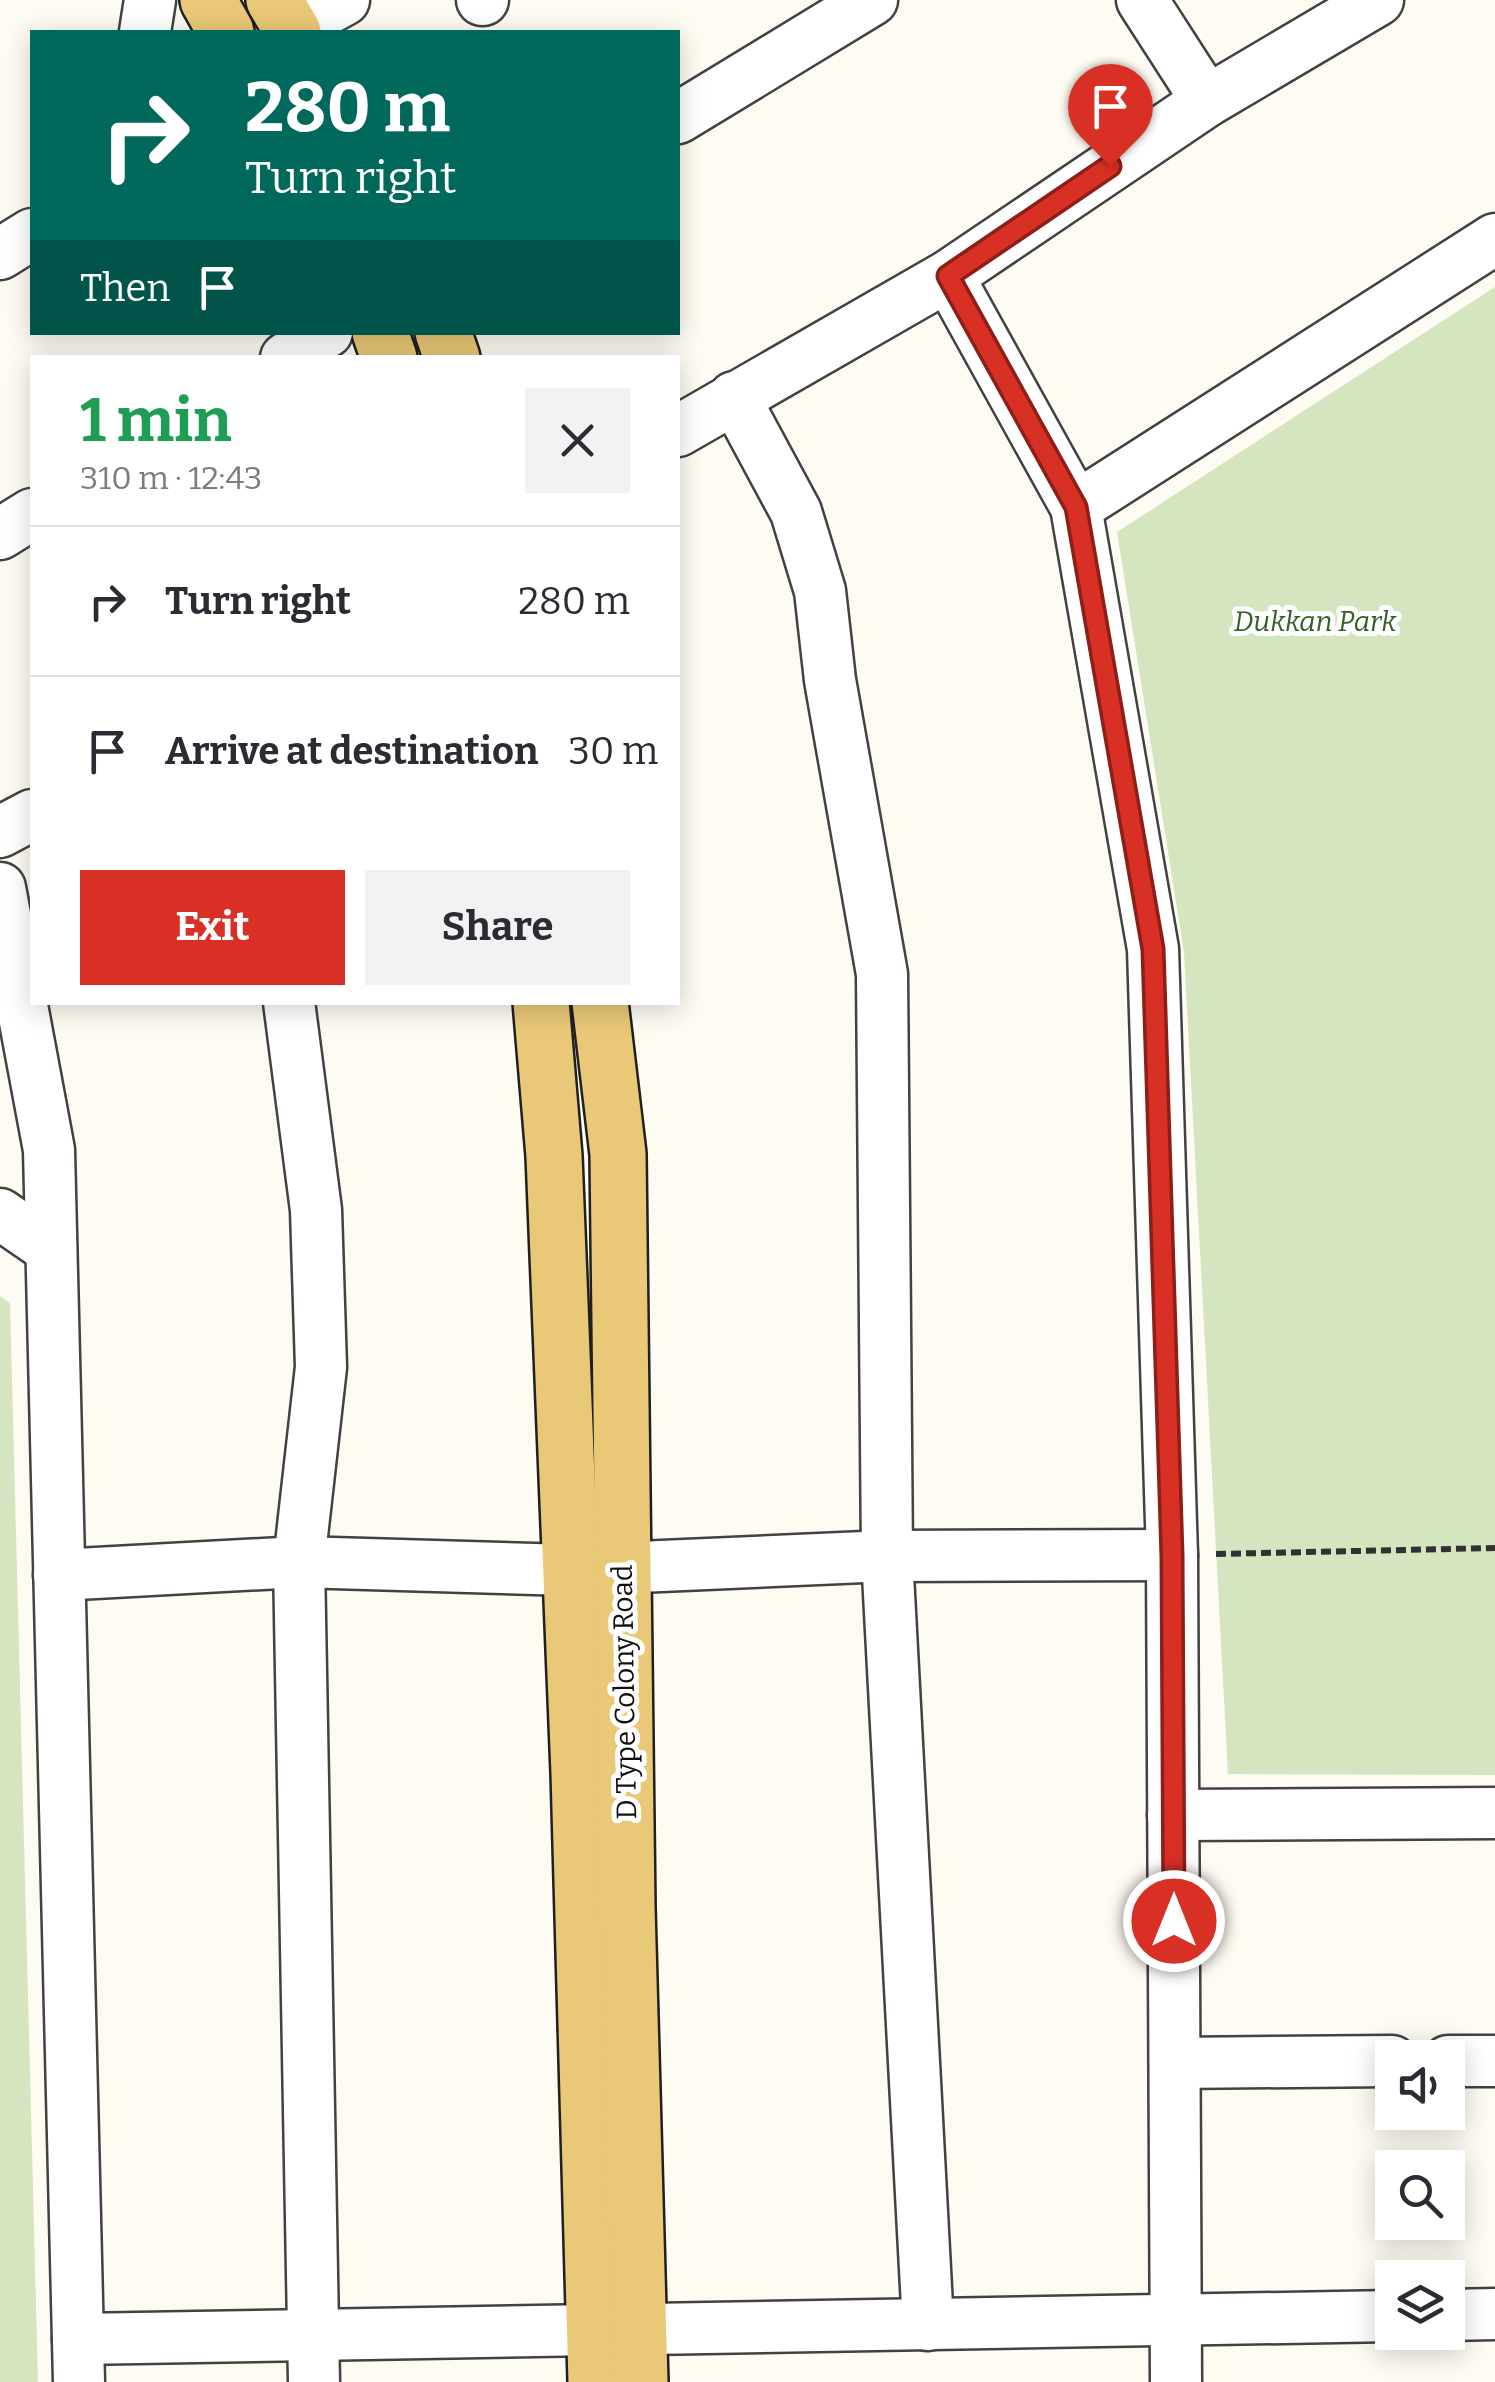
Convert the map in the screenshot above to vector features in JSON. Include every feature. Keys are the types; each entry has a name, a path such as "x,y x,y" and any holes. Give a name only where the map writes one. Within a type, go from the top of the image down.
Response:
{"main road":[{"path":"208,0 225,30"},
{"name":"D Type Colony Road","path":"542,1005 597,1569"},
{"name":"D Type Colony Road","path":"600,1005 618,1154 597,1569 617,2357"}],"street":[{"path":"145,30 150,0"},
{"path":"286,20 344,0"},
{"path":"680,117 872,0"},
{"path":"1142,0 1207,101"},
{"path":"680,430 948,276 1207,101 1378,0"},
{"path":"0,254 30,235"},
{"path":"1076,507 1495,239"},
{"path":"948,276 1076,507 1153,949 1172,1556 1176,2382"},
{"path":"291,355 322,335"},
{"path":"734,397 796,512 820,590 830,680 882,974 887,1556 928,2326"},
{"path":"0,534 30,515"},
{"path":"0,832 30,815"},
{"path":"0,888 49,1150 79,2360 312,2333 617,2357 928,2326 1375,2316"},
{"path":"289,1005 316,1210 320,1367 299,1562 314,2382"},
{"path":"0,1214 51,1248"},
{"path":"59,1575 299,1562 597,1569 887,1556 1172,1556"},
{"path":"1174,1815 1495,1813"},
{"path":"1175,2063 1375,2061"},
{"path":"1465,2061 1495,2061"},
{"path":"1465,2315 1495,2314"}],"path":[{"path":"1172,1556 1495,1548"}],"green space":[{"name":"Dukkan Park","path":"1495,287 1495,1775 1228,1774 1184,952 1117,532"},
{"path":"0,1296 10,1303 38,2382 0,2382"}],"route":[{"path":"1110,166 948,276 1076,507 1153,949 1172,1556 1174,1921"}]}
